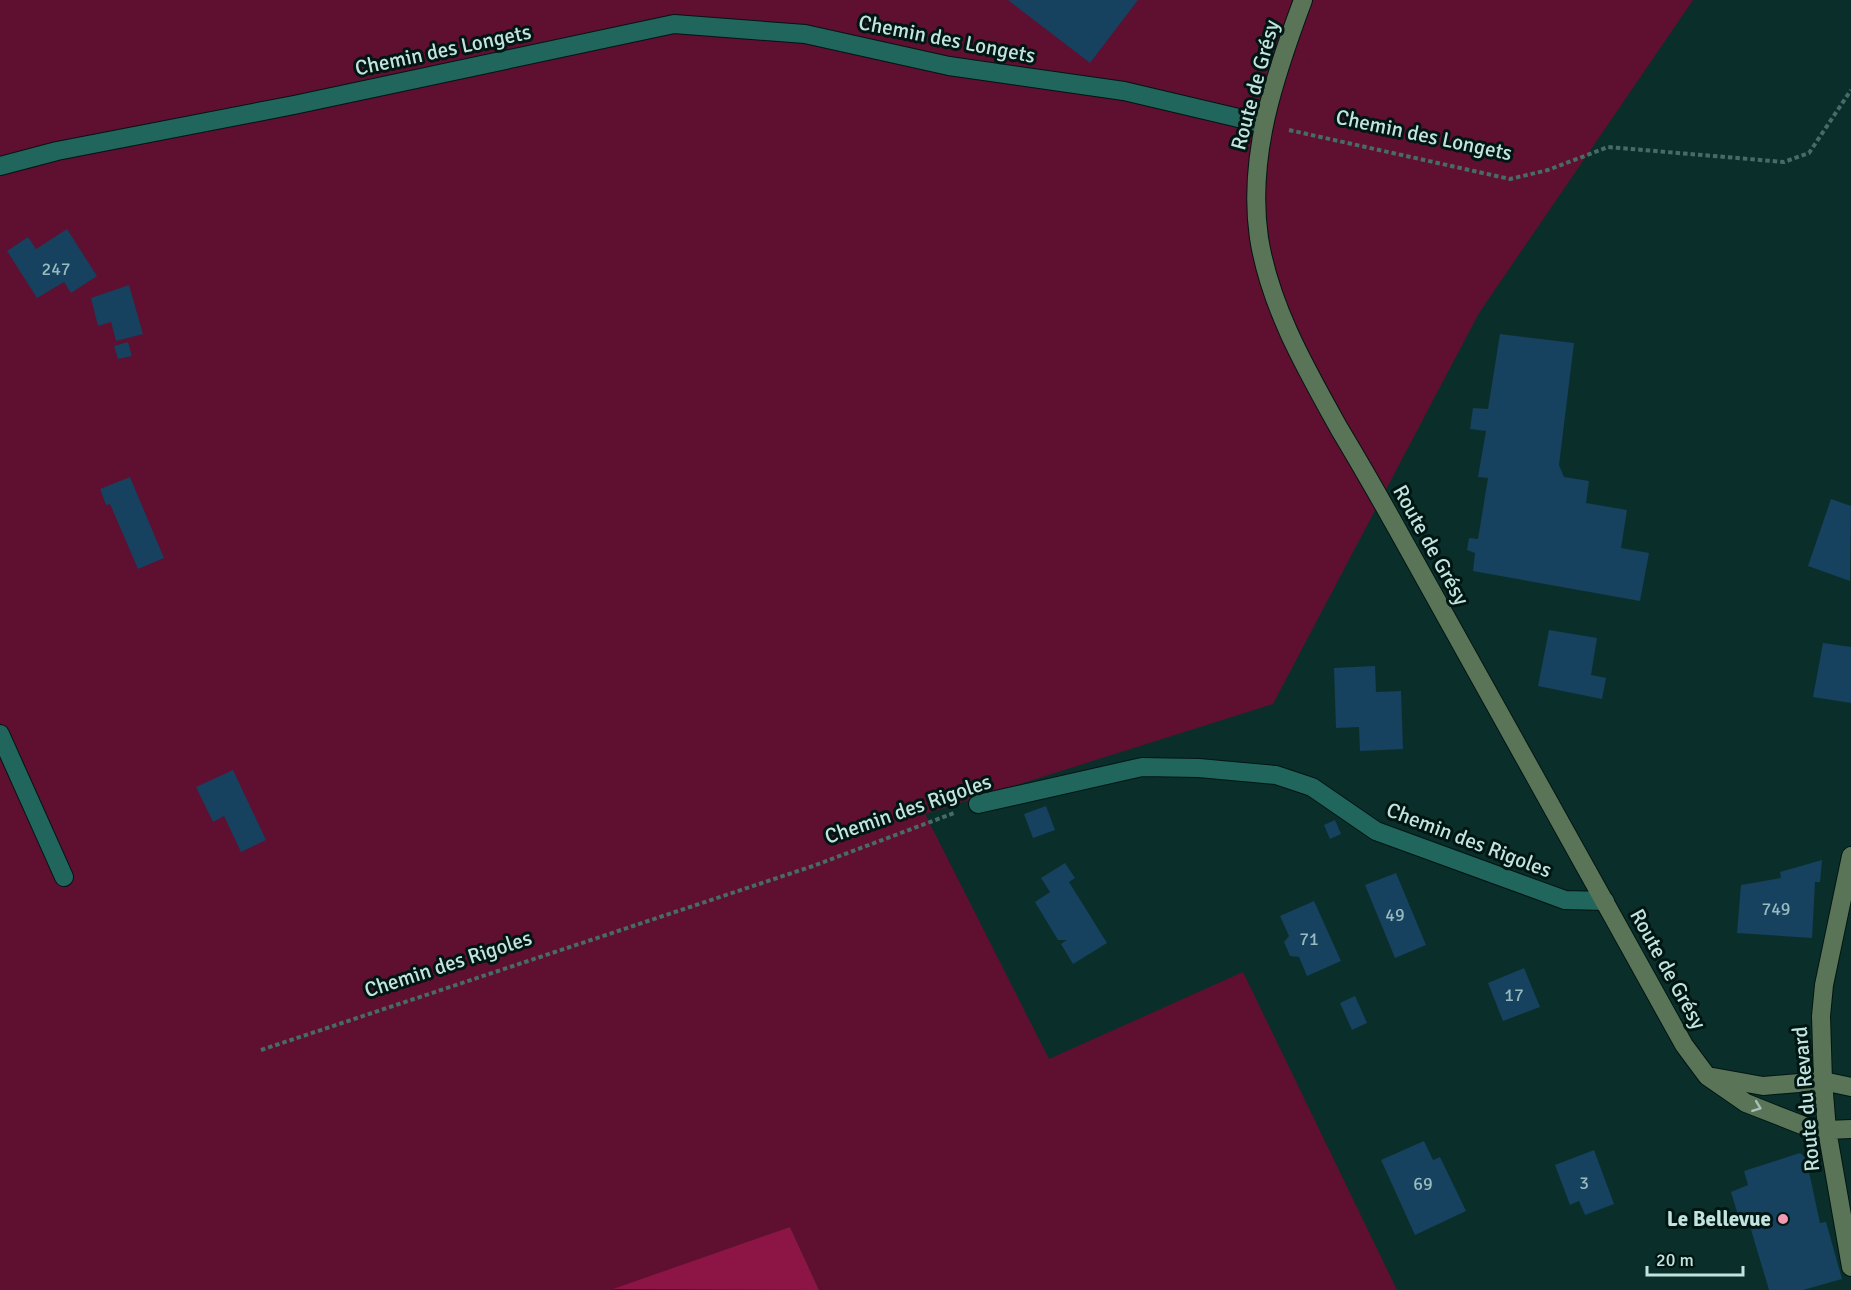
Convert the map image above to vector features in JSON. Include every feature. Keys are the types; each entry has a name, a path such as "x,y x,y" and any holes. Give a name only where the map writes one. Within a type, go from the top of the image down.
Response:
{"main road":[{"name":"Route de Grésy","path":"1303,0 1283,54 1264,124 1256,176 1259,239 1273,292 1288,334 1312,381 1605,900 1684,1045 1707,1076 1746,1103 1807,1127 1827,1130 1851,1129"},
{"name":"Route du Revard","path":"1851,856 1824,985 1821,1016 1827,1130 1851,1267"},
{"path":"1707,1076 1763,1086 1823,1081 1851,1087"}],"street":[{"name":"Chemin des Longets","path":"0,166 57,151 294,105 674,24 805,34 949,66 1124,91 1264,124"},
{"path":"0,734 64,877"},
{"name":"Chemin des Rigoles","path":"978,804 1142,767 1199,768 1276,775 1312,787 1376,831 1565,900 1605,900"}],"path":[{"name":"Chemin des Longets","path":"1264,124 1510,178 1548,170 1608,147 1784,162 1809,153 1851,90"},
{"name":"Chemin des Rigoles","path":"261,1050 813,866 978,804"}],"shaded area":[{"path":"0,0 1693,0 1479,313 1273,704 925,814 1049,1059 1243,972 1397,1290 819,1290 790,1227 613,1290 0,1290"},
{"path":"790,1227 819,1290 613,1289"}],"building":[{"path":"1008,0 1138,0 1090,63"},
{"path":"67,229 97,276 71,293 64,282 37,298 7,251 28,237 36,249"},
{"path":"129,285 143,334 116,341 111,322 98,326 91,298"},
{"path":"1500,334 1574,343 1559,465 1564,477 1589,481 1586,503 1627,510 1621,548 1649,553 1640,601 1473,571 1475,553 1467,550 1469,538 1478,539 1488,478 1478,477 1486,431 1470,429 1473,408 1488,409"},
{"path":"128,342 132,356 118,359 114,346"},
{"path":"130,477 164,558 138,569 110,504 106,505 100,489"},
{"path":"1831,499 1851,506 1850,581 1808,566"},
{"path":"1549,630 1597,638 1591,675 1606,678 1602,699 1538,686"},
{"path":"1823,643 1851,647 1851,703 1813,697"},
{"path":"1375,666 1376,692 1401,691 1403,749 1360,751 1359,727 1336,728 1334,668"},
{"path":"233,770 266,840 241,852 224,816 213,822 196,787"},
{"path":"1046,806 1055,830 1033,838 1024,814"},
{"path":"1335,820 1341,834 1330,839 1324,825"},
{"path":"1822,860 1820,882 1815,882 1812,938 1737,933 1741,885 1781,878 1780,872"},
{"path":"1065,863 1075,878 1069,882 1107,943 1073,964 1061,944 1067,940 1058,940 1035,902 1050,892 1041,878"},
{"path":"1396,873 1426,945 1395,958 1365,885"},
{"path":"1314,901 1341,961 1307,976 1299,957 1290,956 1284,942 1289,936 1280,916"},
{"path":"1524,968 1540,1007 1503,1021 1488,983"},
{"path":"1355,996 1367,1023 1352,1030 1340,1003"},
{"path":"1424,1141 1433,1160 1440,1157 1466,1211 1415,1235 1381,1160"},
{"path":"1594,1150 1614,1204 1585,1215 1579,1201 1570,1205 1555,1165"},
{"name":"Le Bellevue","path":"1800,1153 1806,1158 1820,1223 1826,1222 1842,1279 1803,1290 1769,1290 1746,1213 1738,1215 1731,1192 1748,1185 1744,1171"}],"place":[{"name":"Le Bellevue","path":"1783,1219"}]}
